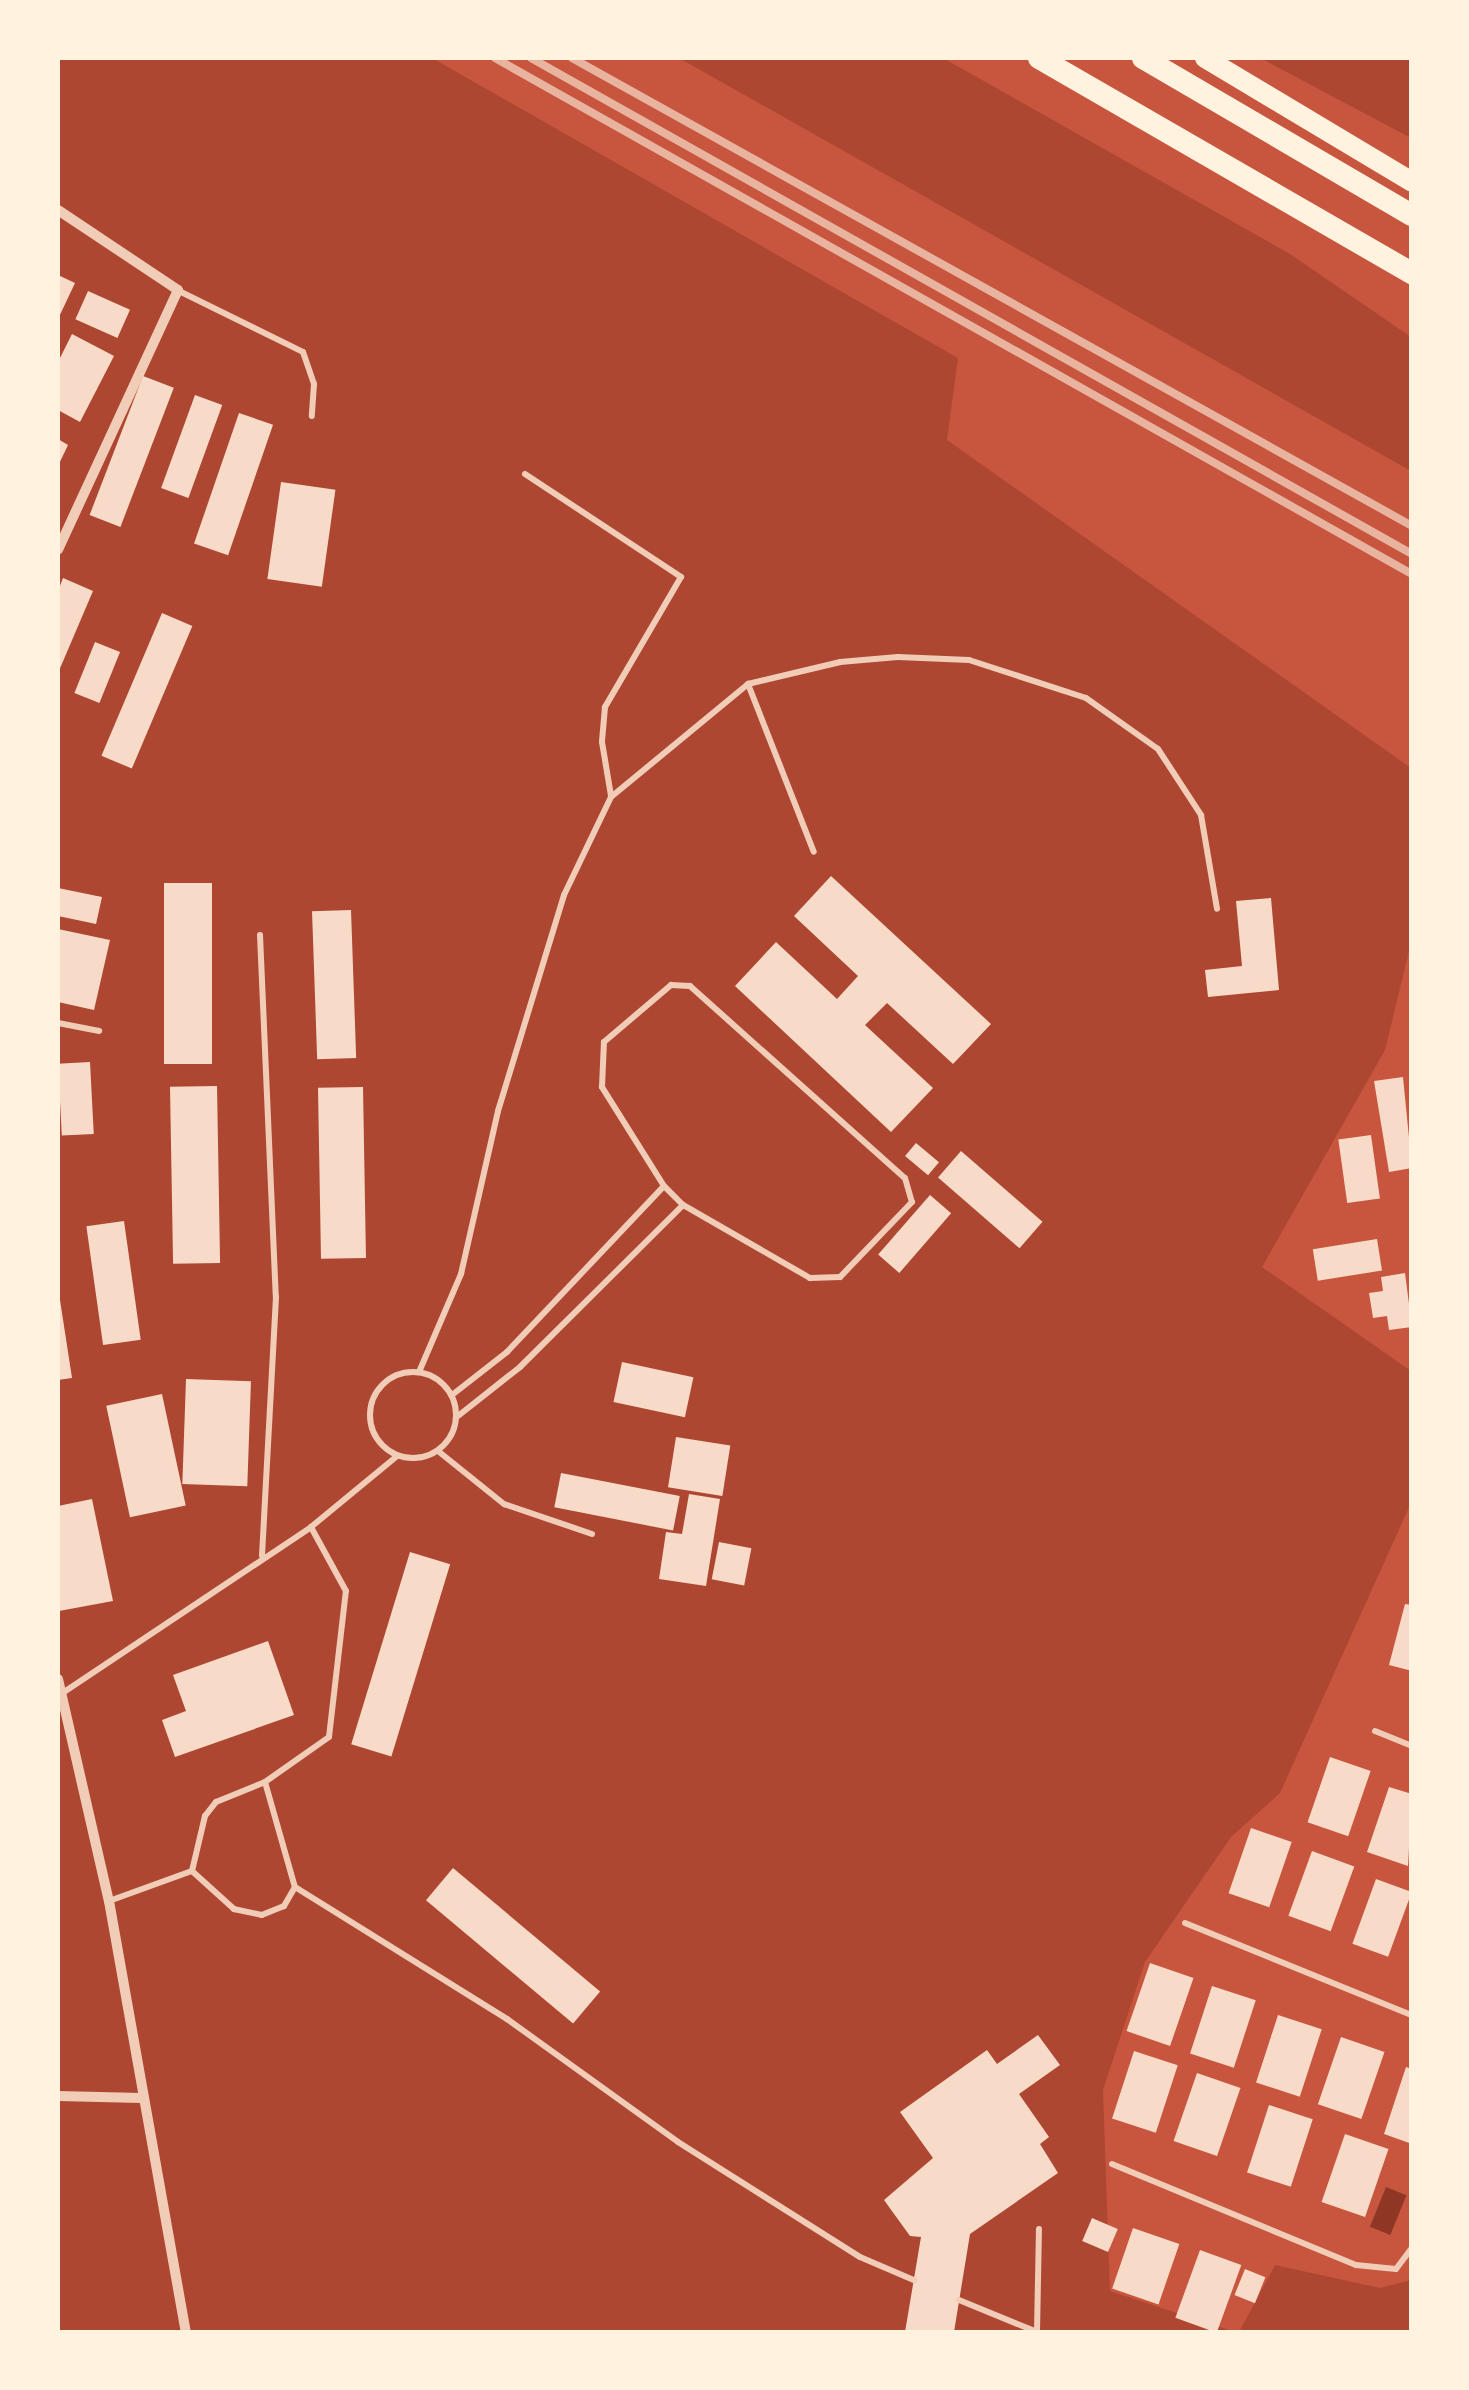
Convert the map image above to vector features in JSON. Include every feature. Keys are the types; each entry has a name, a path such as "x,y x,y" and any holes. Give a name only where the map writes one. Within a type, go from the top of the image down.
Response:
{"highway":[{"path":"1031,58 1412,273"},
{"path":"1039,58 1412,273"},
{"path":"1142,58 1412,216"},
{"path":"1205,58 1412,182"}],"street":[{"path":"58,210 178,290 58,550"},
{"path":"58,1680 109,1900 141,2098 172,2233 186,2332"},
{"path":"58,2096 141,2098"}],"lane":[{"path":"178,290 303,352 314,384 312,416"},
{"path":"525,474 681,578 605,706 602,742 611,797"},
{"path":"419,1372 462,1274 498,1111 564,896 611,797 748,684 840,662 898,657 969,660 1086,698 1158,749 1201,815 1217,909"},
{"path":"748,684 814,852"},
{"path":"260,935 276,1297 262,1556"},
{"path":"670,985 690,986 906,1178 912,1202 840,1277 810,1278 684,1205 664,1186 602,1087 604,1042 670,985"},
{"path":"58,1024 99,1031"},
{"path":"452,1395 507,1352 664,1186"},
{"path":"458,1416 520,1367 684,1205"},
{"path":"61,1694 262,1556 311,1527 397,1456 438,1451 452,1436 458,1416 452,1395 419,1372 398,1374 371,1404 375,1434 397,1456"},
{"path":"438,1451 504,1504 592,1534"},
{"path":"192,1871 205,1816 216,1802 265,1782 329,1737 346,1591 311,1527"},
{"path":"1375,1731 1412,1746"},
{"path":"265,1782 295,1887 507,2019 678,2142 860,2258 914,2280"},
{"path":"109,1900 192,1871"},
{"path":"192,1871 234,1909 262,1914 284,1906 295,1887"},
{"path":"1185,1923 1412,2015"},
{"path":"1112,2164 1356,2264 1396,2268 1412,2248"},
{"path":"959,2300 1037,2332 1039,2229"}],"shaded area":[{"path":"58,58 432,58 958,358 947,440 1411,768 1411,943 1385,1050 1262,1267 1411,1371 1411,1503 1280,1793 1231,1837 1145,1962 1103,2090 1110,2291 1235,2332 58,2332"},
{"path":"679,58 943,58 1290,254 1411,337 1411,471"},
{"path":"1260,58 1411,58 1411,138"},
{"path":"1386,2187 1406,2195 1390,2235 1370,2227"},
{"path":"1275,2265 1380,2288 1411,2280 1411,2332 1239,2332"}],"building":[{"path":"58,275 75,283 58,319"},
{"path":"88,291 130,310 117,338 75,319"},
{"path":"72,334 114,356 80,422 58,410 58,362"},
{"path":"143,376 174,388 120,527 90,515"},
{"path":"195,395 222,405 188,498 161,488"},
{"path":"239,413 273,425 228,555 194,543"},
{"path":"58,439 68,445 58,466"},
{"path":"281,482 335,490 322,587 267,579"},
{"path":"63,578 93,591 58,673 58,591"},
{"path":"162,613 192,626 132,769 101,756"},
{"path":"95,642 120,652 99,703 74,693"},
{"path":"831,876 991,1024 953,1064 887,1003 865,1025 933,1088 891,1132 735,986 776,942 837,999 858,976 794,916"},
{"path":"164,883 212,883 212,1064 164,1064"},
{"path":"58,888 102,897 96,924 58,916"},
{"path":"1271,898 1279,990 1208,997 1205,970 1242,966 1236,901"},
{"path":"351,910 356,1058 317,1059 312,911"},
{"path":"58,929 110,940 94,1010 58,1002"},
{"path":"90,1062 94,1134 62,1136 58,1064"},
{"path":"1403,1077 1412,1168 1389,1172 1374,1081"},
{"path":"217,1086 220,1263 173,1264 170,1087"},
{"path":"363,1087 366,1258 321,1259 318,1088"},
{"path":"1371,1135 1380,1198 1347,1203 1338,1140"},
{"path":"916,1143 939,1162 928,1175 905,1156"},
{"path":"961,1151 1043,1222 1020,1248 938,1177"},
{"path":"930,1195 951,1213 899,1273 878,1255"},
{"path":"124,1221 141,1340 103,1345 86,1226"},
{"path":"1377,1239 1382,1271 1318,1281 1313,1249"},
{"path":"1405,1273 1412,1327 1389,1330 1387,1316 1373,1318 1369,1293 1383,1291 1381,1277"},
{"path":"58,1287 72,1378 58,1380"},
{"path":"622,1362 693,1377 685,1417 613,1402"},
{"path":"186,1379 251,1381 247,1486 182,1484"},
{"path":"162,1394 186,1506 130,1517 106,1406"},
{"path":"676,1437 730,1446 722,1496 668,1487"},
{"path":"561,1473 680,1496 673,1530 554,1507"},
{"path":"689,1494 720,1499 706,1586 659,1579 666,1532 682,1534"},
{"path":"92,1499 113,1601 59,1611 58,1506"},
{"path":"719,1542 751,1548 744,1586 712,1579"},
{"path":"410,1552 450,1564 391,1756 351,1744"},
{"path":"1405,1604 1412,1605 1412,1671 1389,1665"},
{"path":"268,1641 294,1715 175,1757 162,1720 186,1711 173,1675"},
{"path":"1330,1757 1371,1771 1348,1836 1308,1822"},
{"path":"1389,1787 1412,1794 1408,1866 1367,1852"},
{"path":"1251,1828 1292,1842 1269,1907 1229,1893"},
{"path":"1312,1851 1354,1866 1331,1931 1288,1916"},
{"path":"453,1868 600,1991 573,2024 426,1900"},
{"path":"1376,1879 1412,1892 1388,1957 1352,1944"},
{"path":"1150,1963 1193,1978 1170,2046 1127,2031"},
{"path":"1212,1986 1256,2000 1234,2068 1190,2054"},
{"path":"1278,2015 1322,2029 1300,2097 1256,2083"},
{"path":"1038,2035 1060,2065 1019,2094 1049,2137 1040,2144 1058,2173 970,2234 954,2332 905,2332 921,2237 910,2236 884,2200 933,2158 900,2112 987,2050 997,2064"},
{"path":"1341,2037 1384,2052 1361,2119 1318,2104"},
{"path":"1134,2051 1178,2065 1156,2133 1112,2119"},
{"path":"1406,2067 1412,2069 1412,2144 1384,2134"},
{"path":"1197,2073 1240,2088 1217,2156 1174,2141"},
{"path":"1269,2105 1313,2119 1291,2187 1247,2173"},
{"path":"1345,2134 1388,2149 1365,2217 1322,2202"},
{"path":"1092,2218 1118,2229 1108,2252 1082,2241"},
{"path":"1133,2228 1179,2244 1158,2304 1112,2289"},
{"path":"1200,2250 1241,2265 1217,2332 1175,2318"},
{"path":"1245,2269 1265,2277 1255,2303 1235,2295"}],"railway":[{"path":"495,58 1412,574"},
{"path":"531,58 1412,554"},
{"path":"572,58 1412,526"}]}
